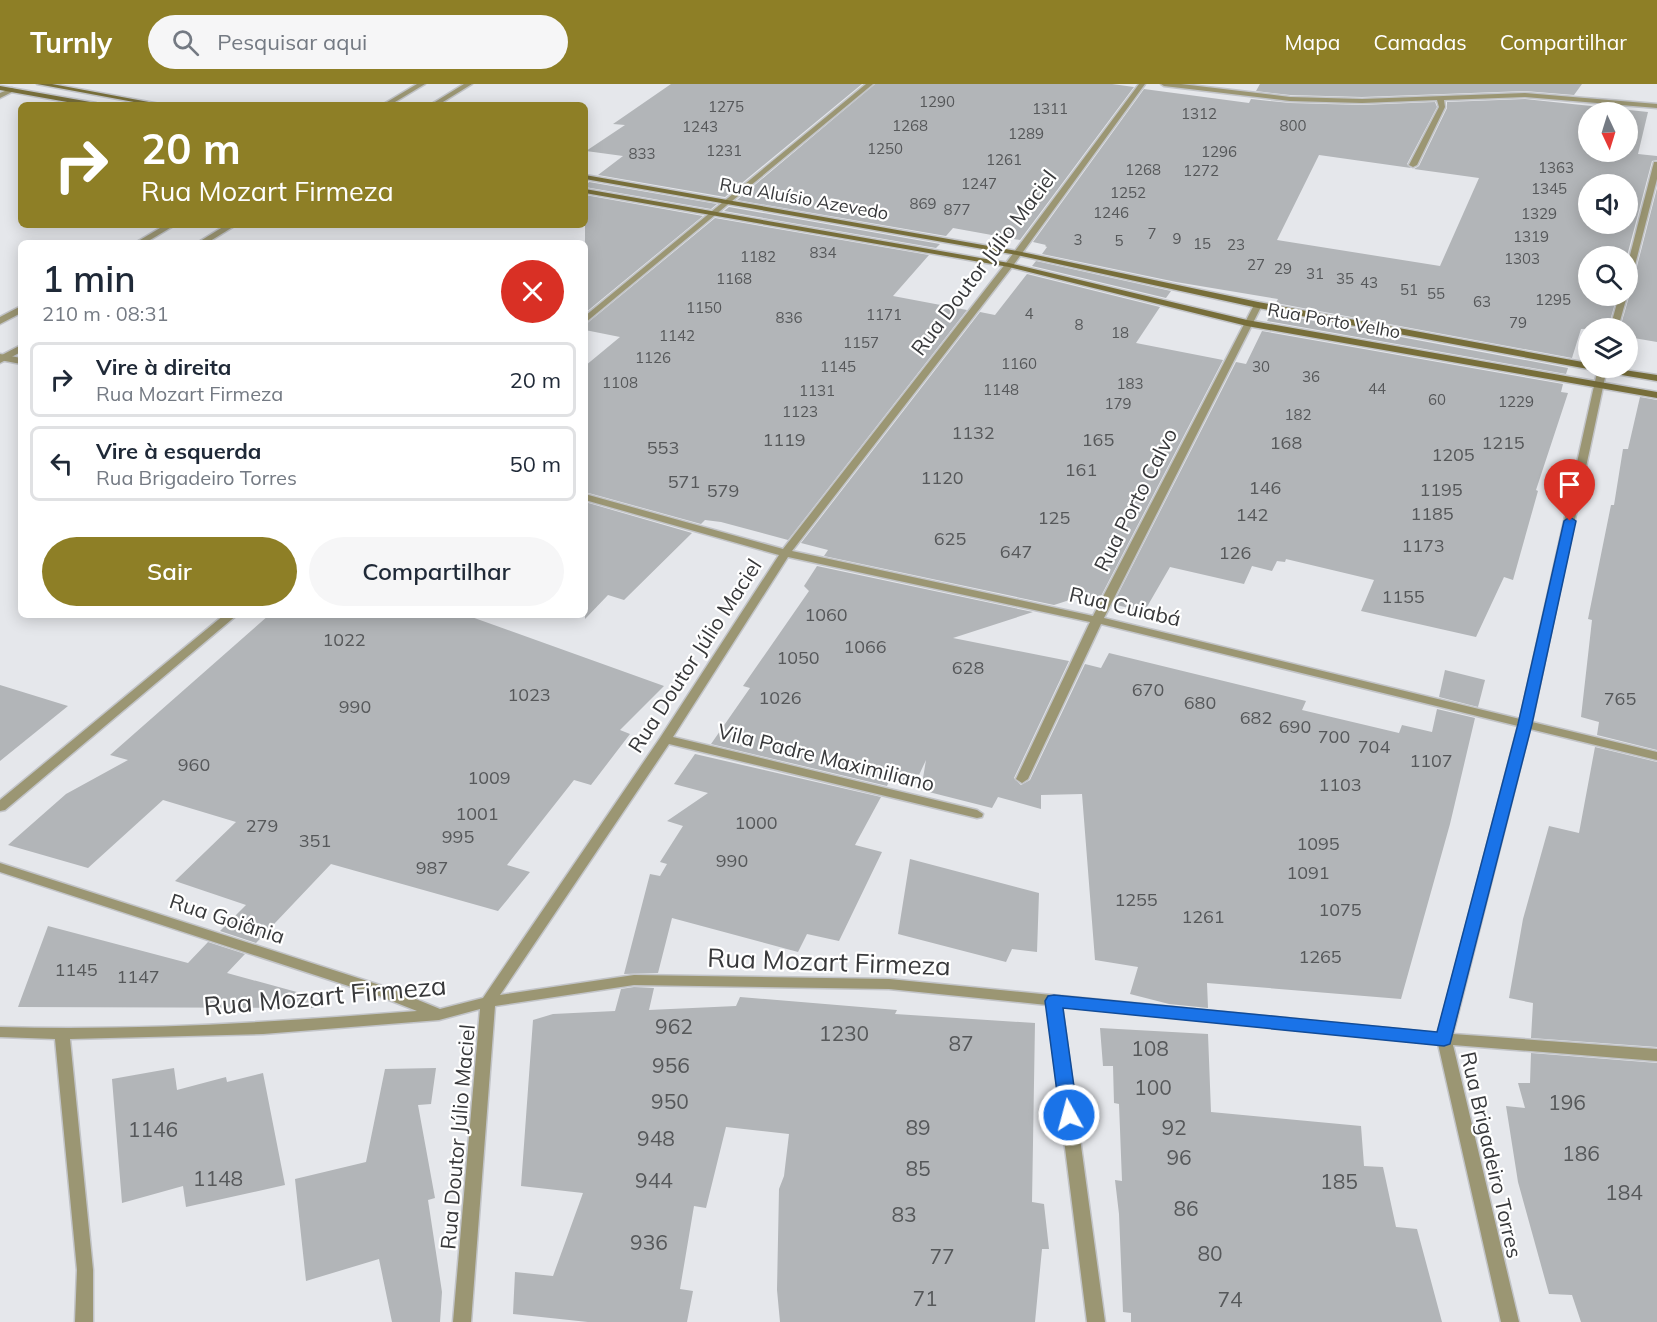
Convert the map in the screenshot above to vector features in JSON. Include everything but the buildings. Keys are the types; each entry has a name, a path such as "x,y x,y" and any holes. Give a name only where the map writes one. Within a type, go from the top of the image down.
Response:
{"main road":[{"path":"40,84 145,102"},
{"path":"0,88 79,102"},
{"name":"Rua Aluísio Azevedo","path":"588,178 1017,253"},
{"name":"Rua Aluísio Azevedo","path":"588,192 1009,265"},
{"name":"Rua Porto Velho","path":"1017,253 1258,304 1578,364"},
{"name":"Rua Porto Velho","path":"1009,265 1248,323 1657,395"},
{"path":"1638,375 1657,378"}],"street":[{"path":"390,102 422,84"},
{"path":"438,102 469,84"},
{"path":"588,318 870,84"},
{"name":"Rua Doutor Júlio Maciel","path":"462,1322 488,1002 666,739 785,553 1009,265 1142,84"},
{"path":"1164,84 1290,99 1362,101 1525,95 1657,106"},
{"path":"0,96 12,90"},
{"path":"1413,165 1442,107 1440,98"},
{"path":"1636,246 1657,164"},
{"path":"144,240 166,228"},
{"path":"206,240 227,228"},
{"name":"Rua Porto Calvo","path":"1022,779 1097,620 1258,304"},
{"path":"0,321 18,311"},
{"path":"1,358 18,350"},
{"path":"1,358 18,361"},
{"name":"Rua Brigadeiro Torres","path":"1509,1322 1444,1039 1525,724 1600,378"},
{"name":"Rua Cuiabá","path":"588,498 785,553 1097,620 1657,756"},
{"path":"0,807 227,618"},
{"name":"Vila Padre Maximiliano","path":"666,739 977,814"},
{"name":"Rua Goiânia","path":"0,867 384,992 439,1015"},
{"name":"Rua Mozart Firmeza","path":"0,1032 62,1034 263,1029 439,1015 488,1002 634,980 889,984 1444,1039 1657,1055"},
{"path":"1054,1001 1096,1322"},
{"path":"62,1034 85,1270 84,1322"}],"route":[{"path":"1069,1115 1054,1001 1444,1039 1525,724 1570,521"}]}
